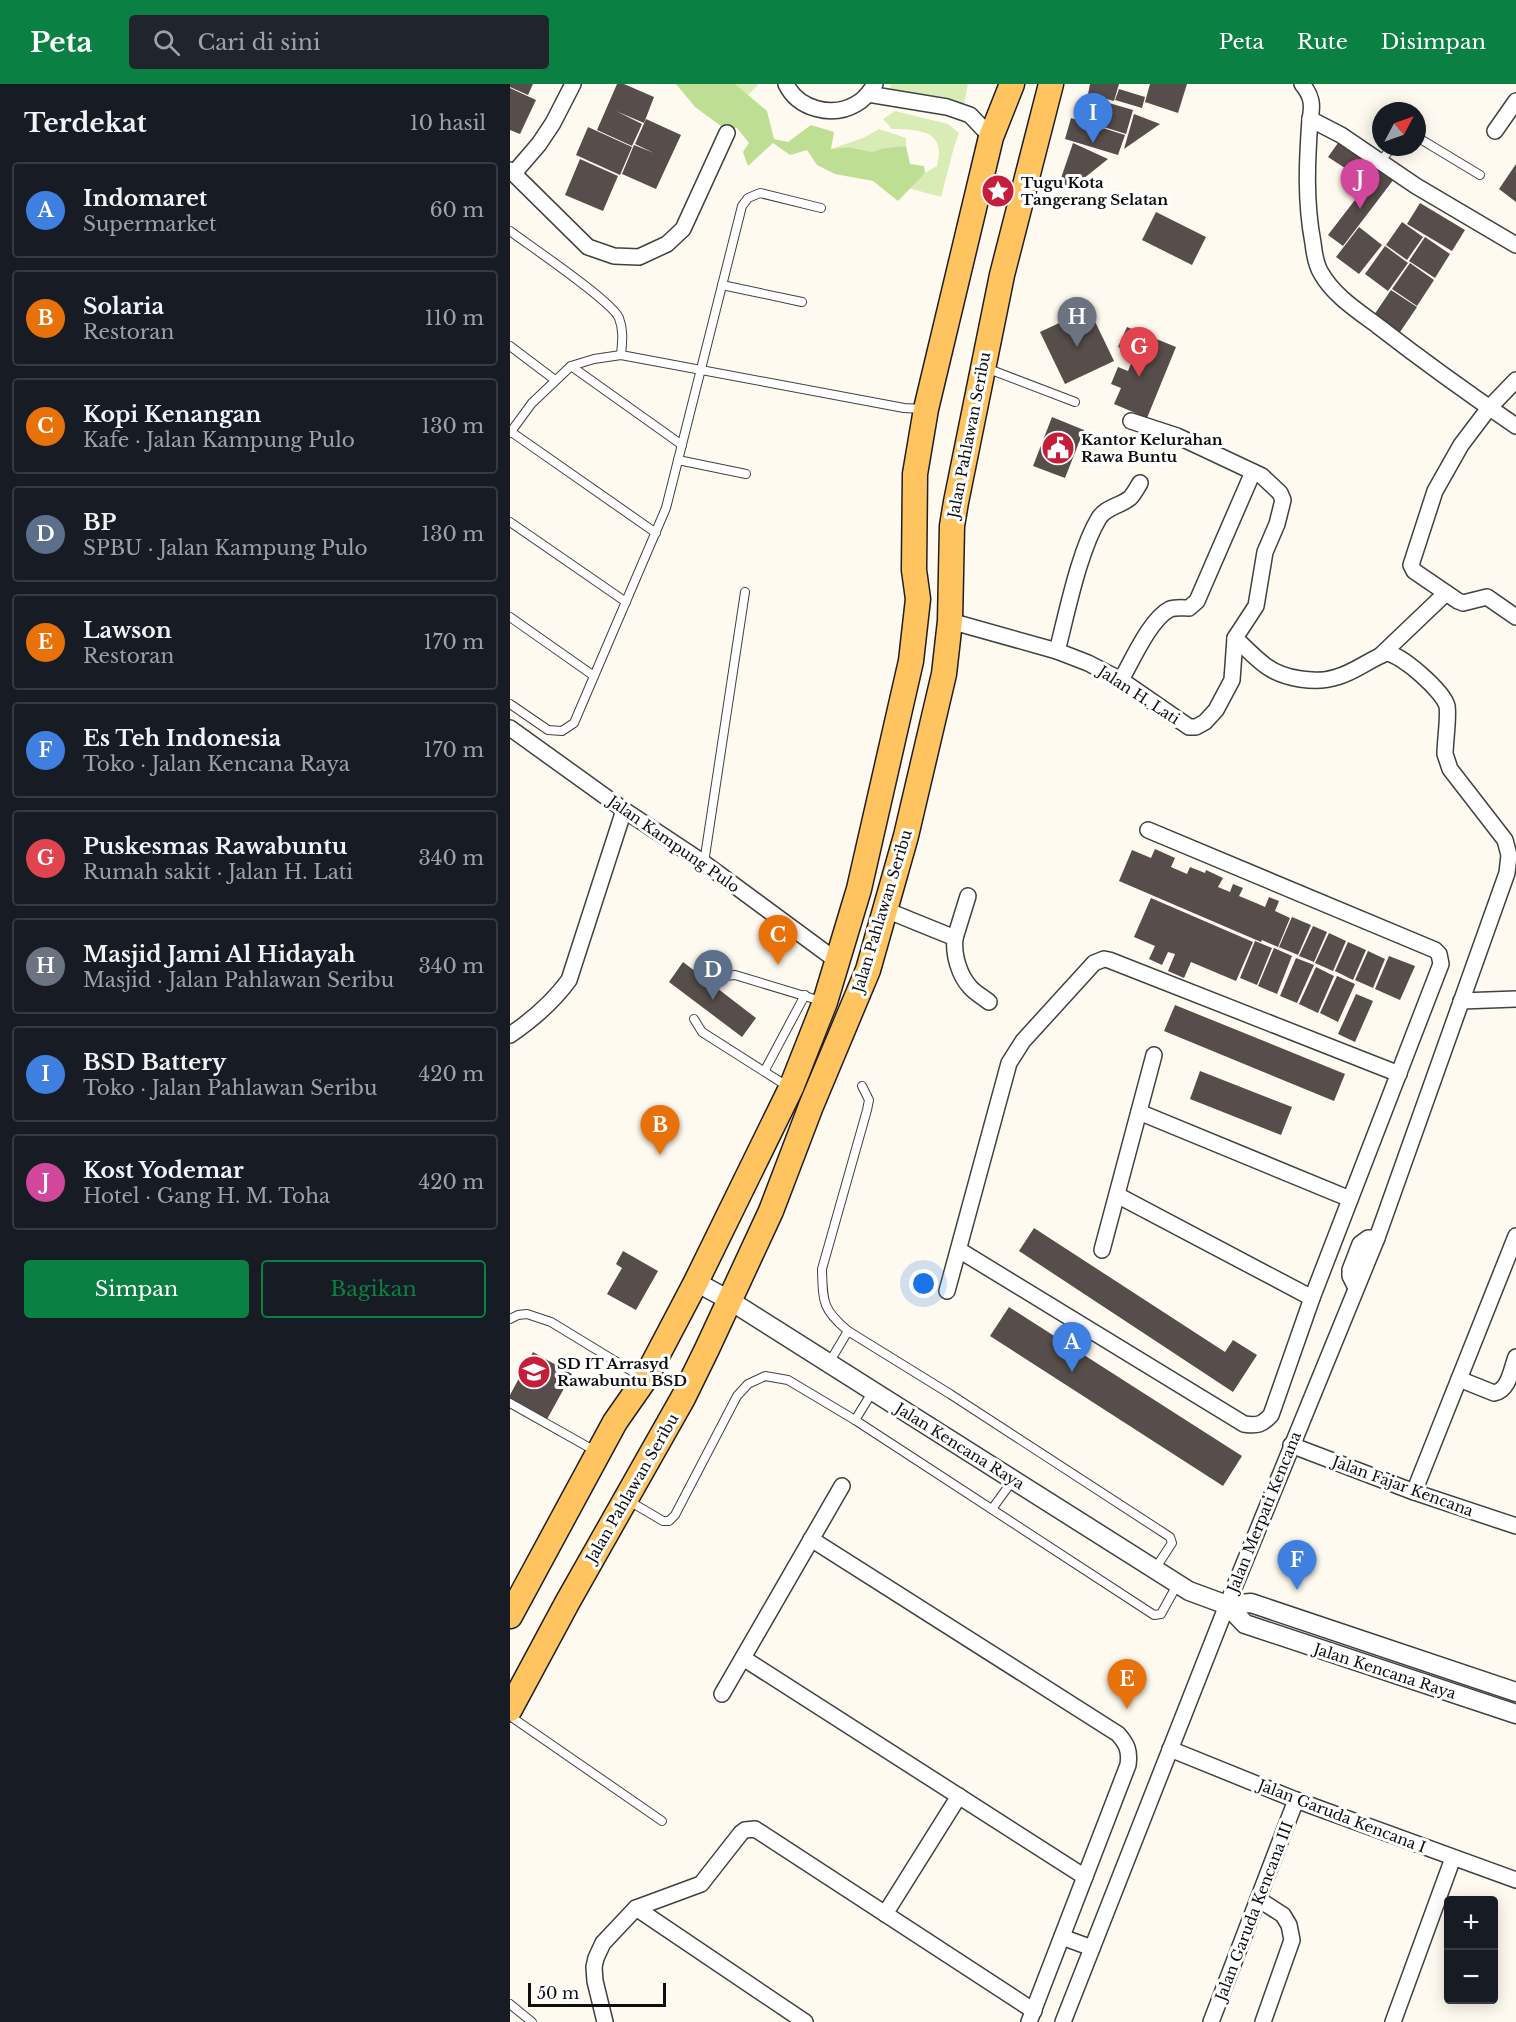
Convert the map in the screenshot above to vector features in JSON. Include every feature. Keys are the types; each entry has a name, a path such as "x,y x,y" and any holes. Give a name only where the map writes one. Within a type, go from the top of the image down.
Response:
{"main road":[{"name":"Jalan Pahlawan Seribu","path":"510,1616 615,1422 645,1379 696,1282 791,1088 815,999 837,961 859,889 911,661 918,599 914,570 915,474 926,409 991,136 1012,84"},
{"name":"Jalan Pahlawan Seribu","path":"510,1709 683,1398 771,1211 811,1106 868,970 906,836 944,674 950,621 952,526 982,367 1018,208 1051,84"},
{"path":"899,715 911,727 920,729 931,726"}],"street":[{"path":"573,84 553,123 539,144 512,172 588,247 614,256 639,257 667,244 683,229 727,132"},
{"path":"786,84 799,100 812,108 827,111 842,110 856,104 872,89 970,115 991,136"},
{"path":"1302,84 1310,95 1312,106 1306,167 1307,201 1314,250 1320,272 1342,298 1408,349 1516,426"},
{"path":"1495,132 1516,101"},
{"path":"1310,119 1341,135 1416,186 1516,245"},
{"path":"1516,380 1489,408 1461,445 1435,491 1411,565 1414,571 1463,603 1487,597 1516,617"},
{"name":"Jalan H. Lati","path":"950,621 1057,651 1088,663 1121,680 1190,727 1196,727 1205,722 1216,710 1232,680 1235,638 1256,606 1265,552 1277,524 1283,500 1276,487 1262,476 1177,436 1131,421"},
{"path":"1121,680 1156,621 1168,610 1189,608 1197,600 1253,472"},
{"path":"1057,651 1091,535 1106,510 1132,497 1140,483"},
{"path":"1235,638 1267,667 1278,673 1306,680 1327,680 1338,677 1381,655 1446,593"},
{"name":"Jalan Merpati Kencana","path":"1063,2022 1291,1445 1377,1238 1507,873 1509,855 1505,840 1450,769 1447,761 1445,754 1447,708 1444,699 1400,658 1393,654 1381,655"},
{"name":"Jalan Kampung Pulo","path":"510,728 624,810 704,863 837,961"},
{"path":"510,1035 526,1024 561,992 569,980 624,810"},
{"path":"958,1250 1244,1424 1256,1426 1271,1415 1312,1298 1441,964 1435,950 1148,830"},
{"path":"968,896 955,938 954,950 969,986 988,1002"},
{"path":"886,910 955,938"},
{"path":"947,1291 1009,1063 1023,1041 1094,963 1100,960 1109,960 1399,1074"},
{"path":"1461,1002 1516,999"},
{"path":"1102,1250 1154,1055"},
{"path":"1139,1112 1350,1199"},
{"path":"1117,1195 1312,1298"},
{"path":"1356,1288 1350,1276 1355,1256 1364,1240 1377,1238"},
{"path":"1414,1492 1514,1246"},
{"path":"1333,1248 1355,1256"},
{"name":"Jalan Kencana Raya","path":"696,1282 729,1299 1177,1585 1227,1605 1251,1603 1516,1692"},
{"path":"1459,1379 1497,1393 1504,1388 1516,1357"},
{"name":"Jalan Fajar Kencana","path":"1291,1445 1414,1492 1516,1526"},
{"path":"722,1694 842,1486"},
{"path":"605,2022 594,1967 603,1943 636,1908 700,1884 741,1833 750,1828 755,1829 885,1914 1031,2016 1128,1765 1129,1753 1125,1742 1118,1734 812,1539"},
{"name":"Jalan Kencana Raya","path":"1227,1605 1245,1624 1516,1714"},
{"path":"743,1658 1085,1877"},
{"name":"Jalan Garuda Kencana I","path":"1170,1749 1296,1800 1516,1880"},
{"path":"885,1914 959,1796"},
{"name":"Jalan Garuda Kencana III","path":"1211,2022 1296,1800"},
{"path":"1393,2022 1453,1858"},
{"path":"1258,1899 1283,1915 1289,1925 1292,1940 1263,2022"},
{"path":"636,1908 805,2022"},
{"path":"1062,1937 1092,1948"}],"lane":[{"path":"1426,142 1480,175"},
{"path":"1380,162 1385,156"},
{"path":"510,704 548,730 562,731 574,723 666,508 741,206 748,198 760,193 820,208"},
{"path":"510,231 605,301 619,316 623,335 621,355"},
{"path":"722,285 802,303"},
{"path":"510,346 555,380"},
{"path":"656,533 510,432 532,403 571,366 594,359 621,355 904,408 926,409"},
{"path":"571,366 682,445"},
{"path":"982,367 1075,402"},
{"path":"678,460 746,474"},
{"path":"510,522 626,602"},
{"path":"704,863 745,592"},
{"path":"510,617 594,676"},
{"path":"720,981 725,976 735,975 815,999 765,1070"},
{"path":"694,1019 702,1032 791,1088"},
{"path":"862,1086 869,1100 867,1110 822,1269 826,1308 834,1319 848,1330 960,1400 1172,1539 1172,1543 1154,1569"},
{"path":"510,1319 527,1314 551,1322 645,1379"},
{"path":"829,1363 848,1330"},
{"path":"625,1499 663,1521 669,1521 675,1515 737,1396 748,1384 765,1376 788,1380 855,1420 1154,1615 1161,1614 1177,1585"},
{"path":"855,1420 873,1391"},
{"path":"510,1403 598,1453"},
{"path":"992,1509 1013,1480"},
{"path":"510,1716 662,1821"},
{"path":"510,2004 532,2022"}],"green space":[{"path":"676,84 735,84 767,111 774,139 788,142 811,125 834,132 831,149 850,147 872,152 884,148 906,146 910,164 924,166 925,173 898,201 873,181 835,174 817,165 807,150 790,155 773,143 748,166 743,152 749,143 737,128 725,129 695,107"},
{"path":"735,84 757,84 758,85 748,95"},
{"path":"891,84 968,84 964,104 890,89"},
{"path":"895,111 948,124 959,133 941,197 908,188 937,166 938,145 934,138 920,131 892,129 883,119"},
{"path":"879,129 906,138 906,146 884,148 872,152 851,147 831,149 863,138"}],"building":[{"path":"510,84 533,84 528,95 510,87"},
{"path":"617,84 624,84 654,97 644,123 616,111 642,124 632,146 597,130"},
{"path":"1090,84 1119,84 1114,101 1088,94"},
{"path":"1150,84 1187,84 1178,113 1145,102"},
{"path":"510,88 536,100 520,134 510,130"},
{"path":"1119,89 1145,97 1142,108 1115,100"},
{"path":"1092,98 1133,110 1126,134 1085,121"},
{"path":"1134,114 1160,124 1124,149"},
{"path":"1071,118 1125,135 1118,155 1065,139"},
{"path":"646,119 681,135 656,189 622,174 634,145 654,153 635,144"},
{"path":"588,127 632,147 620,175 576,155"},
{"path":"1073,143 1108,159 1073,189 1059,184"},
{"path":"1338,143 1394,179 1343,246 1328,235 1368,183 1328,157"},
{"path":"580,159 618,176 603,211 565,195"},
{"path":"1516,164 1516,202 1499,189"},
{"path":"1420,203 1465,230 1452,251 1407,224"},
{"path":"1156,212 1206,237 1192,265 1142,240"},
{"path":"1402,222 1423,237 1407,260 1386,245"},
{"path":"1359,227 1382,245 1359,274 1336,257"},
{"path":"1425,237 1450,254 1435,278 1409,261"},
{"path":"1385,246 1408,263 1388,291 1365,274"},
{"path":"1410,263 1434,280 1417,306 1392,289"},
{"path":"1391,290 1417,307 1400,332 1374,315"},
{"path":"1089,309 1114,361 1065,384 1040,332"},
{"path":"1127,327 1176,347 1147,418 1114,404 1121,388 1111,384 1118,367 1128,371 1135,354 1118,347"},
{"name":"Kantor Kelurahan Rawa Buntu","path":"1052,417 1084,430 1065,478 1033,466"},
{"path":"1155,849 1175,858 1171,867 1187,874 1190,867 1205,873 1206,870 1223,878 1218,887 1230,892 1233,884 1243,888 1239,896 1265,907 1269,897 1279,901 1275,911 1290,918 1278,947 1262,940 1261,942 1119,881 1132,850 1151,858"},
{"path":"1151,898 1253,942 1236,981 1191,962 1184,978 1168,971 1175,954 1168,952 1162,965 1149,959 1155,946 1134,937"},
{"path":"1292,917 1311,925 1298,955 1279,947"},
{"path":"1313,926 1327,932 1314,962 1299,956"},
{"path":"1329,933 1346,941 1333,971 1315,963"},
{"path":"1255,941 1272,948 1257,985 1240,978"},
{"path":"1348,942 1366,950 1353,980 1335,971"},
{"path":"1274,948 1292,956 1277,994 1258,986"},
{"path":"1368,951 1385,959 1373,988 1355,980"},
{"path":"1389,956 1415,966 1400,1000 1375,989"},
{"path":"1296,958 1314,965 1297,1003 1280,996"},
{"path":"683,962 756,1018 742,1037 669,982"},
{"path":"1316,967 1334,976 1318,1013 1299,1004"},
{"path":"1337,976 1355,984 1338,1022 1320,1013"},
{"path":"1356,994 1373,1001 1355,1042 1338,1034"},
{"path":"1175,1005 1345,1074 1334,1101 1164,1031"},
{"path":"1200,1071 1292,1107 1281,1135 1190,1099"},
{"path":"1034,1228 1225,1352 1233,1340 1257,1355 1233,1392 1019,1251"},
{"path":"623,1251 658,1271 636,1310 607,1294 622,1268 616,1264"},
{"path":"1009,1307 1242,1456 1223,1486 990,1336"},
{"path":"533,1352 572,1374 546,1421 510,1401 510,1395"}],"place":[{"name":"BSD Battery","path":"1093,143"},
{"name":"Tugu Kota Tangerang Selatan","path":"998,191"},
{"name":"Kost Yodemar","path":"1360,209"},
{"name":"Masjid Jami Al Hidayah","path":"1077,347"},
{"name":"Puskesmas Rawabuntu","path":"1139,377"},
{"name":"Kantor Kelurahan Rawa Buntu","path":"1058,448"},
{"name":"Kopi Kenangan","path":"778,965"},
{"name":"BP","path":"713,1000"},
{"name":"Solaria","path":"660,1155"},
{"name":"SD IT Arrasyd Rawabuntu BSD","path":"534,1372"},
{"name":"Indomaret","path":"1072,1372"},
{"name":"Es Teh Indonesia","path":"1297,1590"},
{"name":"Lawson","path":"1127,1709"}]}
